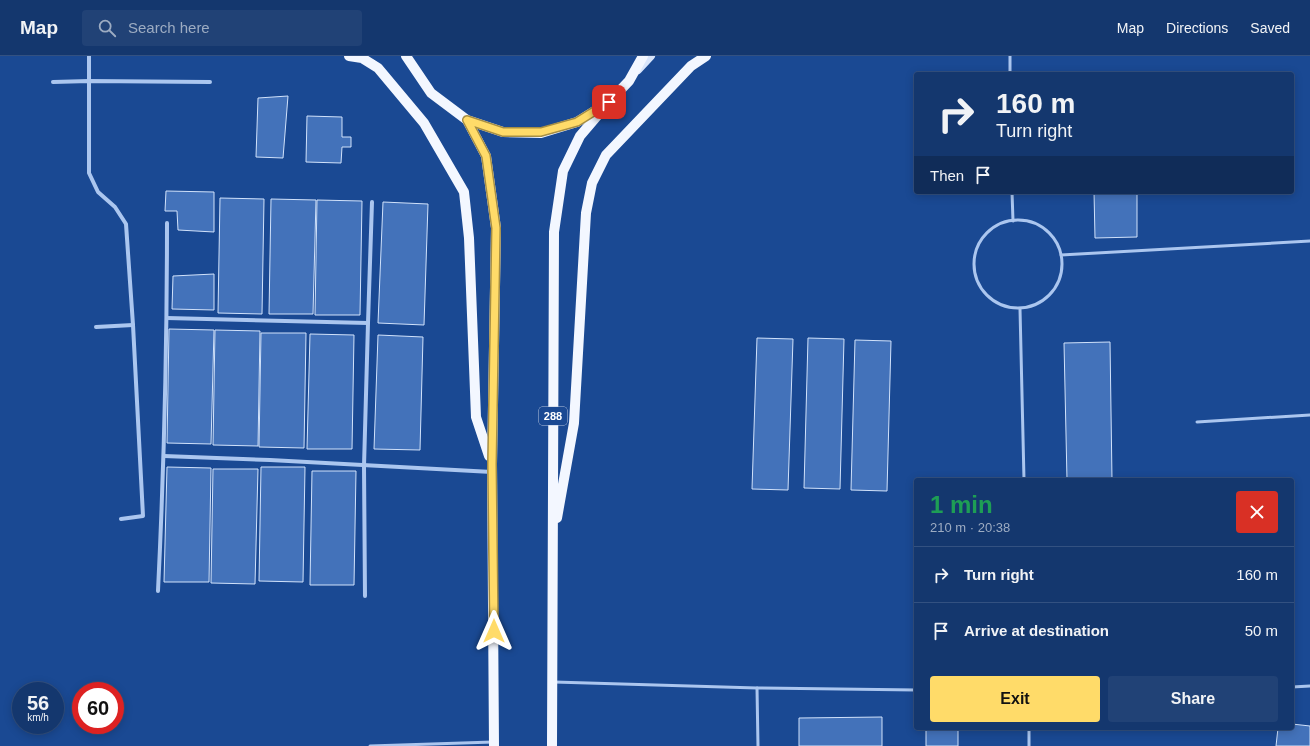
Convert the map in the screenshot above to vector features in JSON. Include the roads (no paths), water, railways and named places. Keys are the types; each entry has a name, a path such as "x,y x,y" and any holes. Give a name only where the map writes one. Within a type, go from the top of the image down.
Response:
{"main road":[{"path":"349,56 362,58 378,68 424,123 464,192 470,238 476,417 492,468"},
{"path":"406,56 431,93 467,120 503,132 541,132 577,122 609,102 651,56"},
{"path":"629,81 643,56"},
{"path":"552,545 574,423 586,212 592,183 606,154 691,66 706,56"},
{"name":"288","path":"552,746 554,232 563,170 580,136 609,102"},
{"path":"467,120 486,156 496,228 492,468 494,744"}],"street":[{"path":"89,56 89,173 98,192 115,207 126,224 133,325 143,516 121,519"},
{"path":"53,82 210,82"},
{"path":"365,596 364,466 372,202"},
{"path":"158,591 164,456 167,318 167,223"},
{"path":"167,318 368,322"},
{"path":"96,328 133,325"},
{"path":"164,456 270,460 364,466 492,468"}],"lane":[{"path":"1010,56 1010,72"},
{"path":"1012,194 1013,221"},
{"path":"1013,221 1027,221 1039,226 1050,235 1061,255 1061,271 1056,286 1050,295 1036,305 1020,308 1008,307 993,301 982,290 976,277 974,262 979,245 987,233 999,225 1013,221"},
{"path":"1061,255 1310,241"},
{"path":"1020,308 1024,478"},
{"path":"1197,422 1310,415"},
{"path":"552,682 757,688 914,690"},
{"path":"1294,686 1310,686"},
{"path":"757,688 758,746"},
{"path":"1029,730 1029,746"},
{"path":"370,746 494,744"}]}
